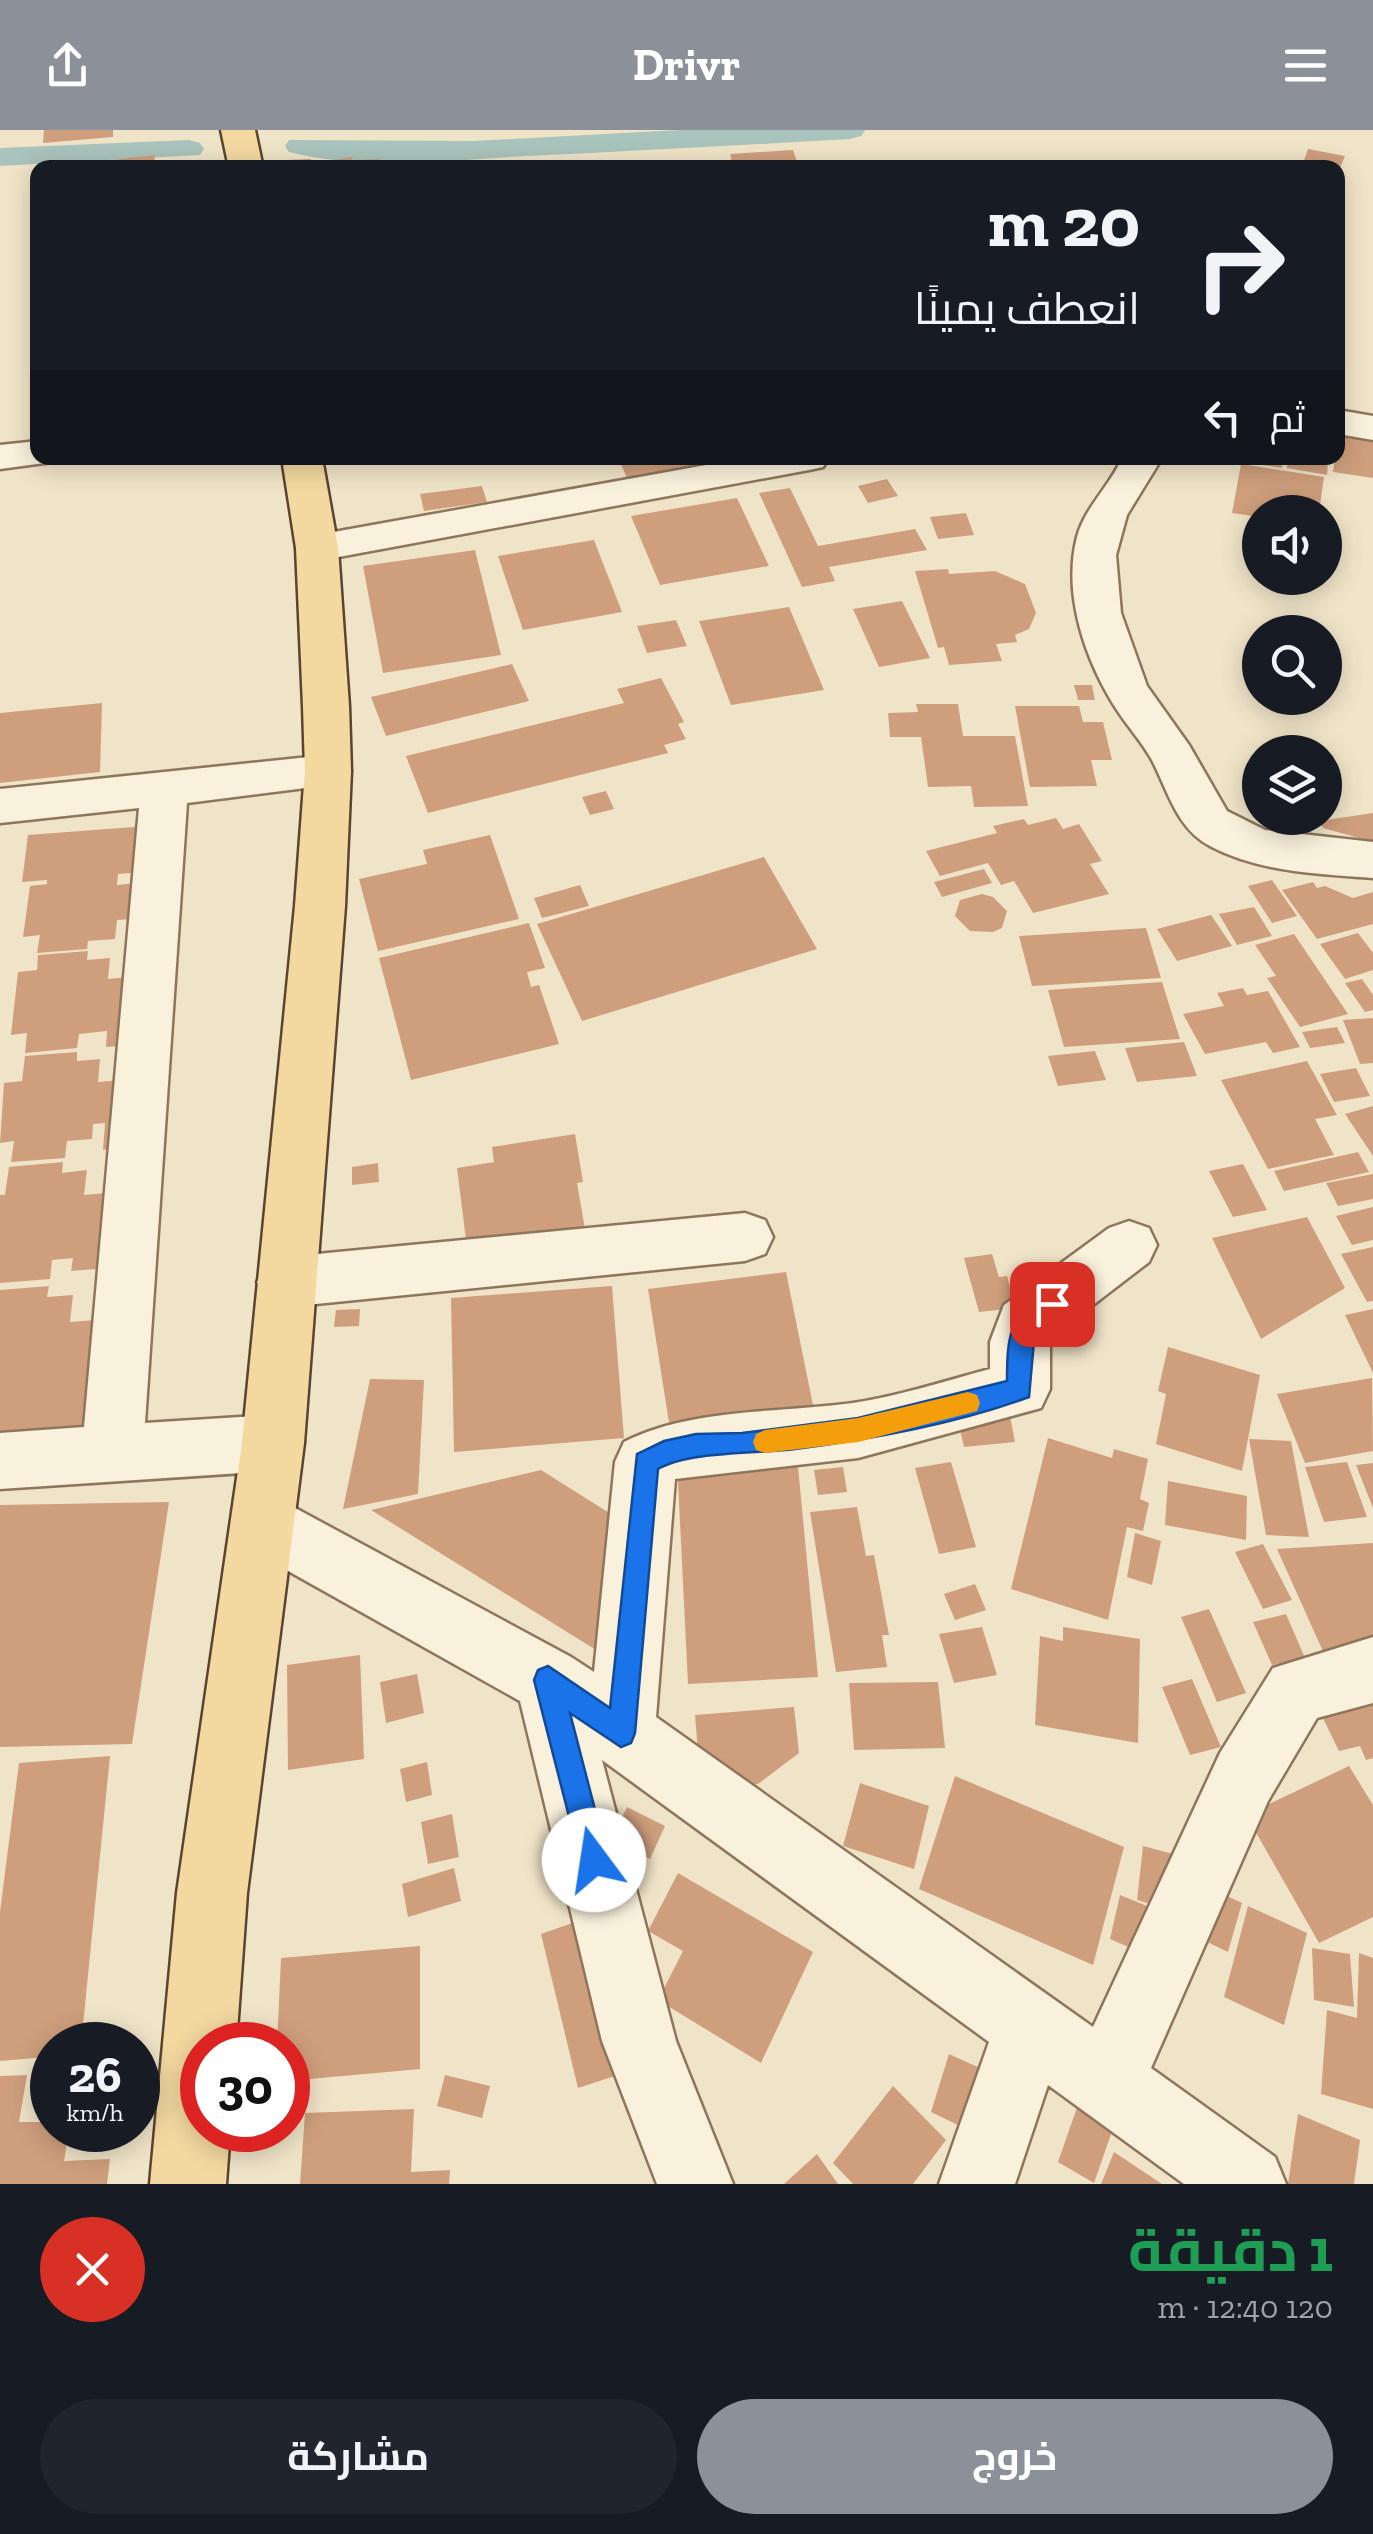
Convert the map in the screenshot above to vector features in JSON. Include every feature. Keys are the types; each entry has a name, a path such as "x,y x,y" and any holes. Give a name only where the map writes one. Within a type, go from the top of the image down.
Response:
{"main road":[{"path":"238,130 244,160"},
{"path":"188,2184 212,1893 274,1443 320,906 328,771 317,548 303,465"}],"street":[{"path":"1345,423 1373,428"},
{"path":"0,457 30,454"},
{"path":"317,548 771,465"},
{"path":"1137,465 1112,500 1098,537 1094,579 1103,626 1126,687 1170,751 1209,823 1256,846 1319,857 1373,860"},
{"path":"0,806 164,792 328,771"},
{"path":"112,1453 164,792"},
{"path":"286,1282 746,1237"},
{"path":"621,1733 646,1462 664,1452 696,1446 858,1430 1020,1389 1019,1342 1024,1324 1129,1245"},
{"path":"0,1461 274,1443"},
{"path":"262,1523 548,1680 1248,2184"},
{"path":"1107,2082 1244,1777 1296,1691 1373,1670"},
{"path":"548,1680 639,2041 695,2184"},
{"path":"977,2184 1030,2029"}],"building":[{"path":"44,130 113,130 113,137 43,143"},
{"path":"1308,149 1345,156 1343,160 1304,160"},
{"path":"793,150 796,160 731,160 730,154"},
{"path":"154,155 155,160 112,160"},
{"path":"1345,437 1373,442 1373,478 1333,472 1334,465 1345,465"},
{"path":"621,465 711,465 628,480"},
{"path":"1241,465 1324,477 1321,495 1242,495 1242,514 1232,513"},
{"path":"1287,465 1328,465 1327,475"},
{"path":"887,479 898,496 868,503 858,486"},
{"path":"482,486 487,502 424,511 420,494"},
{"path":"790,488 818,546 915,529 927,550 829,567 835,581 802,587 759,493"},
{"path":"737,498 769,566 660,585 631,516"},
{"path":"966,513 974,535 938,539 930,517"},
{"path":"594,540 622,612 523,630 498,556"},
{"path":"475,550 501,655 383,673 363,566"},
{"path":"948,569 949,574 995,571 1025,584 1036,613 1029,629 1015,635 1017,642 996,644 1002,661 949,665 944,647 938,648 915,571"},
{"path":"902,601 930,658 879,667 853,609"},
{"path":"789,607 824,690 731,705 699,621"},
{"path":"676,620 687,646 647,653 637,626"},
{"path":"512,664 529,701 386,736 371,697"},
{"path":"661,678 684,722 678,724 686,739 664,745 668,753 428,813 406,756 624,703 617,689"},
{"path":"1074,685 1092,685 1095,700 1078,700"},
{"path":"102,703 100,772 0,783 0,713"},
{"path":"916,704 958,704 963,736 1015,736 1028,806 974,807 971,786 928,787 921,737 890,737 888,713 918,712"},
{"path":"1015,706 1079,706 1083,722 1103,722 1112,760 1091,760 1097,786 1030,787"},
{"path":"606,791 614,809 590,815 582,797"},
{"path":"1373,813 1373,842 1342,833 1342,818"},
{"path":"1056,818 1063,829 1079,824 1102,861 1090,864 1109,894 1033,913 1014,881 1001,885 988,863 940,876 926,851 997,833 993,826 1024,819 1028,825"},
{"path":"147,826 143,872 118,874 117,885 137,883 133,919 117,920 115,939 88,941 87,949 37,953 40,935 23,937 30,886 47,884 47,880 22,882 28,835"},
{"path":"490,835 519,919 378,951 359,879 427,864 423,850"},
{"path":"764,857 817,949 582,1021 537,924"},
{"path":"984,869 992,883 942,897 934,882"},
{"path":"1272,880 1297,916 1272,923 1248,886"},
{"path":"1313,882 1317,888 1325,886 1353,898 1373,892 1373,924 1317,939 1282,890"},
{"path":"580,885 589,906 542,918 534,898"},
{"path":"982,894 993,897 1007,911 1002,928 993,932 970,931 955,916 960,900"},
{"path":"1254,907 1272,936 1237,945 1219,914"},
{"path":"1211,915 1232,946 1177,961 1157,929"},
{"path":"529,923 545,968 527,972 531,987 539,985 559,1044 411,1080 379,958"},
{"path":"1146,928 1161,978 1032,986 1019,936"},
{"path":"1358,933 1373,953 1373,970 1345,979 1320,944"},
{"path":"1294,934 1348,1014 1300,1027 1267,978 1276,976 1255,945"},
{"path":"88,951 87,960 110,958 108,979 128,977 131,1045 106,1047 107,1031 79,1034 77,1048 25,1053 27,1033 11,1035 18,972 37,970 38,955"},
{"path":"1362,979 1373,995 1373,1010 1365,1012 1345,983"},
{"path":"1162,982 1180,1039 1064,1047 1048,990"},
{"path":"1243,988 1247,995 1268,991 1300,1047 1273,1053 1266,1042 1205,1054 1183,1014 1224,1006 1217,993"},
{"path":"1373,1018 1373,1063 1360,1064 1343,1020"},
{"path":"1337,1027 1345,1043 1310,1048 1302,1032"},
{"path":"1184,1042 1197,1076 1137,1082 1125,1048"},
{"path":"1095,1051 1106,1080 1058,1086 1048,1056"},
{"path":"77,1052 77,1061 100,1059 98,1082 120,1080 127,1147 103,1150 105,1123 93,1124 92,1139 67,1141 65,1158 11,1162 14,1141 0,1143 4,1083 22,1081 25,1056"},
{"path":"1307,1061 1337,1115 1315,1119 1334,1155 1268,1169 1221,1080"},
{"path":"1356,1068 1370,1096 1334,1102 1320,1074"},
{"path":"1373,1106 1373,1156 1345,1114"},
{"path":"575,1134 583,1182 577,1183 585,1229 467,1248 457,1168 494,1162 492,1147"},
{"path":"1358,1152 1369,1172 1284,1191 1274,1171"},
{"path":"63,1162 62,1173 87,1170 84,1195 107,1193 109,1268 71,1271 73,1258 52,1260 50,1279 0,1283 0,1195 5,1195 9,1167"},
{"path":"378,1163 379,1182 352,1185 352,1167"},
{"path":"1243,1164 1267,1210 1233,1217 1209,1171"},
{"path":"1373,1174 1373,1199 1338,1206 1326,1183"},
{"path":"1373,1207 1373,1240 1352,1245 1336,1216"},
{"path":"1307,1217 1345,1288 1261,1339 1212,1238"},
{"path":"1373,1247 1373,1301 1367,1302 1341,1254"},
{"path":"992,1254 999,1277 1007,1276 1016,1308 979,1312 964,1258"},
{"path":"786,1272 814,1410 670,1429 648,1289"},
{"path":"49,1286 47,1297 73,1295 70,1322 95,1320 97,1426 0,1435 0,1290"},
{"path":"612,1286 624,1438 454,1452 451,1298"},
{"path":"360,1309 359,1326 334,1327 336,1310"},
{"path":"1373,1309 1373,1373 1345,1315"},
{"path":"1168,1347 1260,1375 1242,1471 1156,1444 1166,1394 1158,1391"},
{"path":"1372,1378 1373,1451 1305,1463 1277,1394"},
{"path":"370,1379 424,1380 418,1494 343,1509"},
{"path":"1010,1416 1015,1442 964,1447 958,1421"},
{"path":"1048,1438 1112,1458 1114,1449 1148,1459 1140,1499 1149,1503 1143,1531 1127,1527 1108,1620 1011,1589"},
{"path":"1249,1439 1291,1441 1309,1537 1266,1535"},
{"path":"797,1456 818,1677 688,1684 677,1462"},
{"path":"951,1462 976,1547 939,1554 915,1468"},
{"path":"1347,1462 1367,1517 1324,1522 1305,1467"},
{"path":"1373,1463 1373,1508 1356,1465"},
{"path":"843,1467 847,1492 818,1495 814,1470"},
{"path":"541,1470 622,1521 617,1663 371,1510"},
{"path":"1168,1481 1247,1496 1246,1540 1165,1525"},
{"path":"169,1502 132,1744 0,1747 0,1505"},
{"path":"857,1507 866,1556 874,1555 889,1635 882,1635 887,1667 836,1672 810,1512"},
{"path":"1135,1533 1161,1541 1152,1585 1127,1577"},
{"path":"1373,1543 1373,1656 1330,1667 1277,1549"},
{"path":"1263,1544 1292,1600 1263,1609 1235,1552"},
{"path":"975,1584 986,1610 955,1620 944,1594"},
{"path":"1209,1609 1246,1693 1217,1702 1181,1617"},
{"path":"1286,1614 1305,1658 1272,1665 1253,1622"},
{"path":"982,1627 997,1675 954,1683 939,1634"},
{"path":"1063,1627 1140,1639 1138,1743 1035,1725 1040,1636 1063,1641"},
{"path":"360,1655 364,1759 288,1770 287,1665"},
{"path":"417,1674 424,1713 386,1723 380,1682"},
{"path":"1192,1679 1221,1747 1190,1755 1162,1687"},
{"path":"938,1682 945,1748 854,1750 849,1683"},
{"path":"1373,1692 1373,1758 1366,1760 1360,1746 1339,1751 1316,1704"},
{"path":"794,1707 799,1753 758,1784 701,1788 695,1715"},
{"path":"110,1756 83,2022 30,2022 30,2058 0,2061 0,1912 19,1763"},
{"path":"427,1762 432,1795 406,1802 400,1769"},
{"path":"1349,1766 1373,1805 1373,1917 1319,1943 1246,1815"},
{"path":"955,1776 1124,1847 1093,1965 919,1889"},
{"path":"860,1783 929,1806 914,1869 843,1846"},
{"path":"627,1807 665,1826 650,1859 612,1839"},
{"path":"452,1814 459,1857 428,1864 421,1822"},
{"path":"1143,1846 1177,1855 1171,1910 1137,1900"},
{"path":"454,1868 461,1901 408,1917 402,1884"},
{"path":"678,1873 813,1952 761,2063 658,2000 683,1951 648,1931"},
{"path":"1216,1891 1242,1903 1228,1952 1203,1940"},
{"path":"1120,1895 1152,1908 1142,1953 1110,1939"},
{"path":"1248,1906 1307,1933 1284,2025 1224,1997"},
{"path":"578,1921 618,2075 578,2088 541,1934"},
{"path":"420,1946 420,2069 310,2079 310,2022 278,2022 281,1958"},
{"path":"1312,1948 1350,1954 1354,2007 1314,2000"},
{"path":"1359,1953 1373,1958 1373,2109 1321,2094 1327,2010 1357,2018"},
{"path":"949,2054 982,2069 964,2128 931,2112"},
{"path":"27,2075 19,2122 30,2122 30,2152 65,2152 64,2161 110,2159 107,2184 0,2184 0,2076"},
{"path":"445,2075 490,2086 482,2118 437,2106"},
{"path":"893,2086 946,2140 913,2184 853,2184 833,2163"},
{"path":"1081,2096 1117,2117 1094,2183 1058,2162"},
{"path":"414,2109 411,2172 450,2170 449,2184 300,2184 302,2152 310,2152 310,2113"},
{"path":"1298,2114 1360,2140 1354,2184 1288,2184"},
{"path":"1114,2152 1162,2184 1101,2184"},
{"path":"817,2154 838,2184 784,2184"}],"waterway":[{"path":"300,146 366,152 474,150 850,130"},
{"path":"0,157 189,149"}],"slow traffic":[{"path":"765,1442 858,1430 968,1403"}],"route":[{"path":"594,1860 548,1680 621,1733 646,1462 664,1452 696,1446 858,1430 1020,1389 1019,1342 1024,1324 1052,1304"}]}
